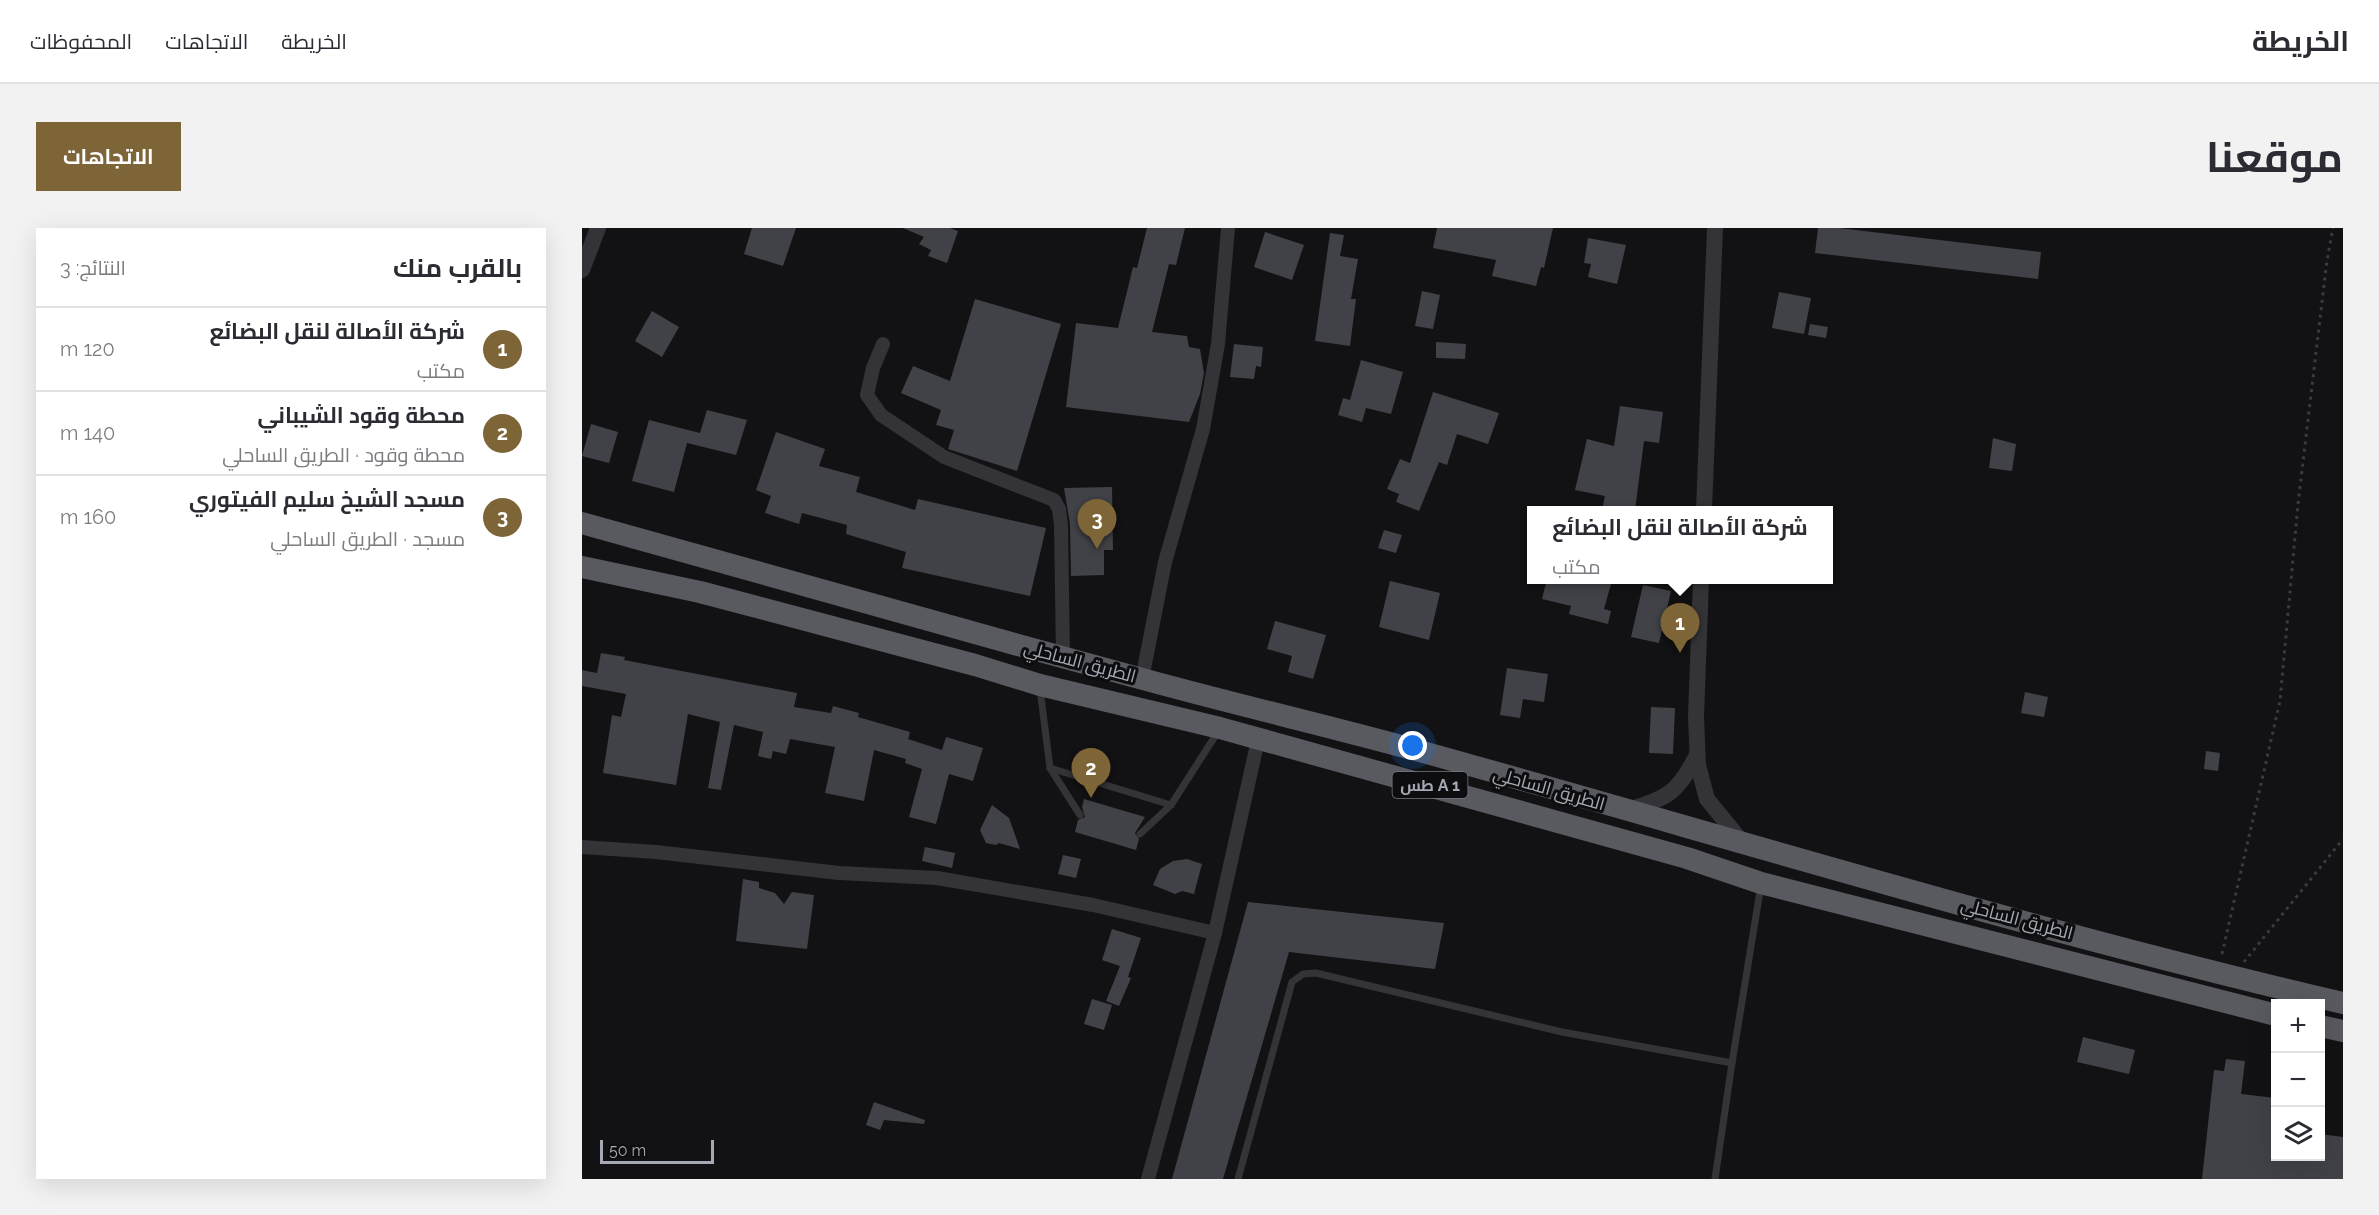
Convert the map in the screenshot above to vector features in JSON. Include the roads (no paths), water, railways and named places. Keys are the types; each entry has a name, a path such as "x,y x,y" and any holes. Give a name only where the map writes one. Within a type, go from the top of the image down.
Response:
{"highway":[{"name":"الطريق الساحلي","path":"582,523 1142,679 1422,752 1625,811 2225,975 2343,1003"},
{"name":"الطريق الساحلي","path":"582,567 700,592 975,665 1040,685 1220,728 1688,858 1761,883 2271,1014"},
{"path":"1416,781 1422,752"},
{"path":"2325,1027 2343,1031"}],"street":[{"path":"582,270 598,228"},
{"path":"1142,679 1165,562 1203,429 1218,344 1228,228"},
{"path":"1704,506 1715,228"},
{"path":"883,344 873,368 867,395 881,415 944,457 1054,500 1059,509 1061,525 1063,657"},
{"path":"1701,584 1697,755 1702,786 1707,799 1743,843"},
{"path":"1148,1179 1215,933 1258,740"},
{"path":"1625,811 1670,795 1689,772 1697,755"},
{"path":"582,846 839,873 937,878 1093,905 1215,933"}],"lane":[{"path":"1040,685 1050,768 1080,815"},
{"path":"1140,834 1171,805 1220,728"},
{"path":"1050,768 1171,805"},
{"path":"1715,1179 1761,883"},
{"path":"1238,1179 1292,982 1303,974 1327,975 1562,1032 1732,1063"}],"place":[{"name":"مسجد الشيخ سليم الفيتوري","path":"1097,549"},
{"name":"شركة الأصالة لنقل البضائع","path":"1680,653"},
{"name":"محطة وقود الشيباني","path":"1091,798"}]}
